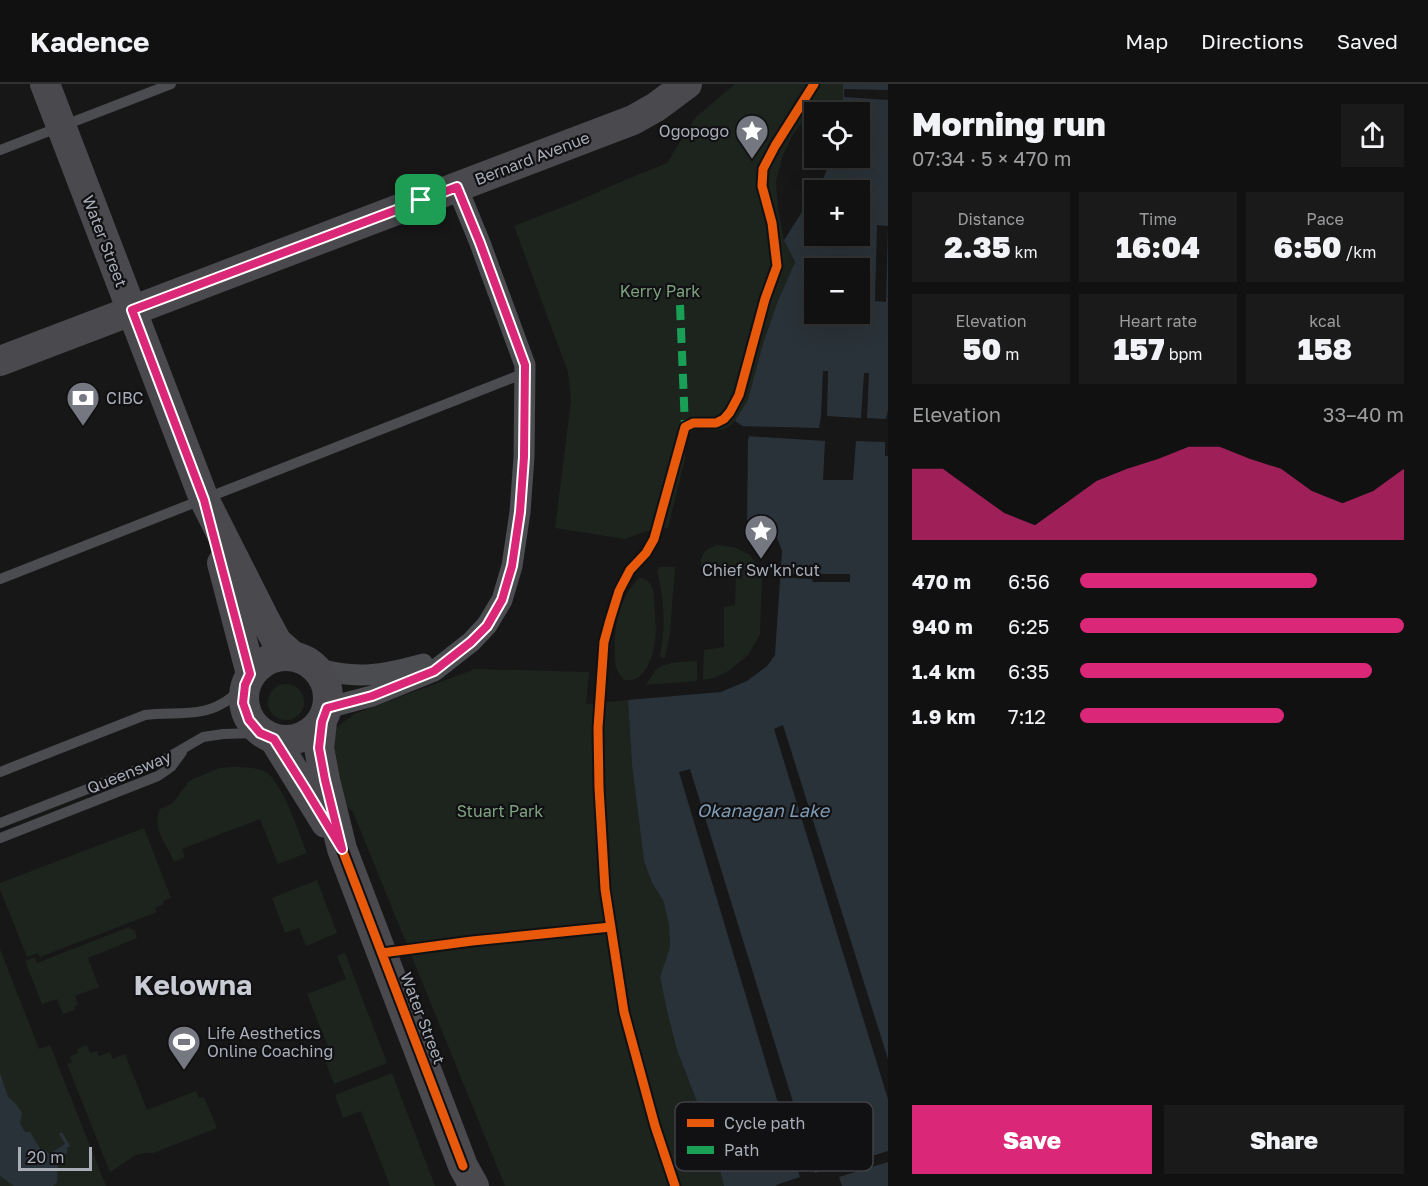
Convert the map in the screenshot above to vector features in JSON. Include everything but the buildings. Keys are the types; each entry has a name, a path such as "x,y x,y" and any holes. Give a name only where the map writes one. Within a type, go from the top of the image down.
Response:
{"main road":[{"name":"Water Street","path":"45,84 204,500 277,642 305,662"},
{"name":"Bernard Avenue","path":"0,361 633,120 656,107 687,84"},
{"name":"Water Street","path":"204,500 248,680"},
{"path":"281,656 305,662 324,680 328,694 324,715 310,733 303,737 288,741 267,736 249,720 243,703 248,680 259,665 281,656"},
{"name":"Water Street","path":"324,715 319,748 342,849 468,1179"},
{"name":"Water Street","path":"267,736 305,788 342,849"}],"street":[{"path":"324,715 434,671 471,642 487,626 502,600 512,566 520,512 524,457 525,374 523,357 457,187"},
{"path":"305,662 346,675 366,675 399,671 450,658"}],"lane":[{"path":"0,150 171,84"},
{"path":"0,579 525,374"},
{"path":"0,772 145,715 197,713 212,709 225,703 248,680"},
{"name":"Queensway","path":"0,823 151,764 183,750 203,737 223,734 267,736"},
{"path":"0,838 158,776 171,767 183,750"}],"green space":[{"name":"Kerry Park","path":"735,84 843,84 843,102 804,102 804,120 792,136 782,158 776,181 784,240 795,262 767,334 753,384 741,413 729,427 699,430 689,434 668,528 644,532 625,539 555,528 571,401 568,372 514,226 667,163 695,118"},
{"path":"716,545 734,547 750,555 758,566 762,578 760,634 749,654 730,670 714,678 703,680 704,650 724,647 724,607 735,605 736,572 701,569 701,559 705,551"},
{"path":"660,567 675,567 670,633 665,658 660,655 664,624 663,602 657,571"},
{"path":"640,577 648,581 653,592 655,641 650,662 642,674 631,680 624,680 615,663 615,633 619,612 627,593"},
{"path":"697,661 697,681 646,685 658,668 674,663"},
{"name":"Stuart Park","path":"475,669 589,672 586,704 628,700 632,765 644,861 652,883 663,900 669,925 670,947 660,977 677,1050 697,1102 675,1102 675,1171 720,1171 724,1186 505,1186 353,812 342,802 327,755 336,728 354,714"},
{"path":"286,684 299,689 304,702 299,715 286,720 273,715 268,702 273,689"},
{"path":"219,768 258,769 266,772 272,778 284,797 307,853 278,864 260,819 182,849 185,857 174,862 157,823 160,809 173,803 189,781"},
{"path":"144,828 171,898 155,908 157,912 40,957 38,953 27,957 0,889 0,883"},
{"path":"317,880 337,933 306,946 299,928 285,933 272,898"},
{"path":"129,927 135,931 137,938 88,958 99,987 75,996 78,1005 74,1007 75,1010 63,1014 57,999 42,1004 25,961 35,957 37,963"},
{"path":"0,949 39,1049 50,1045 106,1186 0,1186"},
{"path":"345,953 387,1063 334,1084 322,1052 329,1049 307,994 346,979 337,956"},
{"path":"87,1045 90,1053 97,1051 99,1056 110,1052 113,1059 125,1054 147,1110 196,1091 199,1098 204,1097 217,1128 153,1153 135,1156 110,1172 67,1064 72,1062 70,1057 78,1053 77,1049"},
{"path":"392,1073 435,1186 390,1186 361,1111 343,1118 335,1095"}],"water":[{"name":"Okanagan Lake","path":"843,84 888,84 888,1186 724,1186 720,1171 873,1171 873,1102 697,1102 677,1050 660,977 670,947 669,925 663,900 652,883 644,861 632,765 628,700 721,692 747,681 767,666 775,655 782,551 777,538 747,530 750,431 735,421 748,400 763,344 795,262 784,240 804,209 804,246 870,246 870,180 822,180 828,168 870,168 870,102 843,102"},
{"path":"0,1073 8,1097 22,1113 20,1123 25,1132 30,1132 41,1150 45,1149 49,1154 65,1144 59,1134 62,1132 70,1146 67,1148 67,1153 58,1160 57,1182 53,1186 14,1186 0,1176"}],"pier":[{"path":"844,89 888,90 888,100 844,97"},
{"path":"877,225 888,226 886,302 875,301"},
{"path":"823,371 828,371 827,416 861,418 864,373 869,373 867,418 886,419 888,410 888,456 885,456 885,442 856,441 853,480 823,480 825,441 746,436 747,432 738,426 819,428"},
{"path":"778,574 850,574 850,582 813,582 812,579 777,577"},
{"path":"783,725 888,1059 888,1099 774,729"},
{"path":"690,769 793,1102 778,1102 679,772"},
{"path":"888,1151 888,1162 873,1167 873,1156"},
{"path":"798,1171 814,1171 815,1173 859,1171 839,1177 842,1186 776,1186 800,1177"}],"marked path":[{"path":"680,305 685,427"}],"cycle path":[{"path":"675,1186 655,1126 624,1012 605,889 598,728 604,642 619,591 630,570 646,553 654,539 685,427 693,423 716,423 724,419 739,395 765,299 777,266 772,223 762,186 763,169 814,84"},
{"path":"342,849 463,1166"},
{"path":"382,953 611,927"}],"place":[{"name":"Ogopogo","path":"752,160"},
{"name":"CIBC","path":"83,427"},
{"name":"Chief Sw'kn'cut","path":"761,560"},
{"name":"Life Aesthetics Online Coaching","path":"184,1071"}],"district":[{"name":"Kelowna","path":"193,984"}],"route":[{"path":"457,187 523,357 525,365 524,457 520,512 512,566 502,600 487,626 471,642 434,671 372,696 327,708 322,722 319,748 342,849 274,739 260,733 249,720 243,703 245,685 250,674 204,500 132,310 421,200 457,187"}]}
